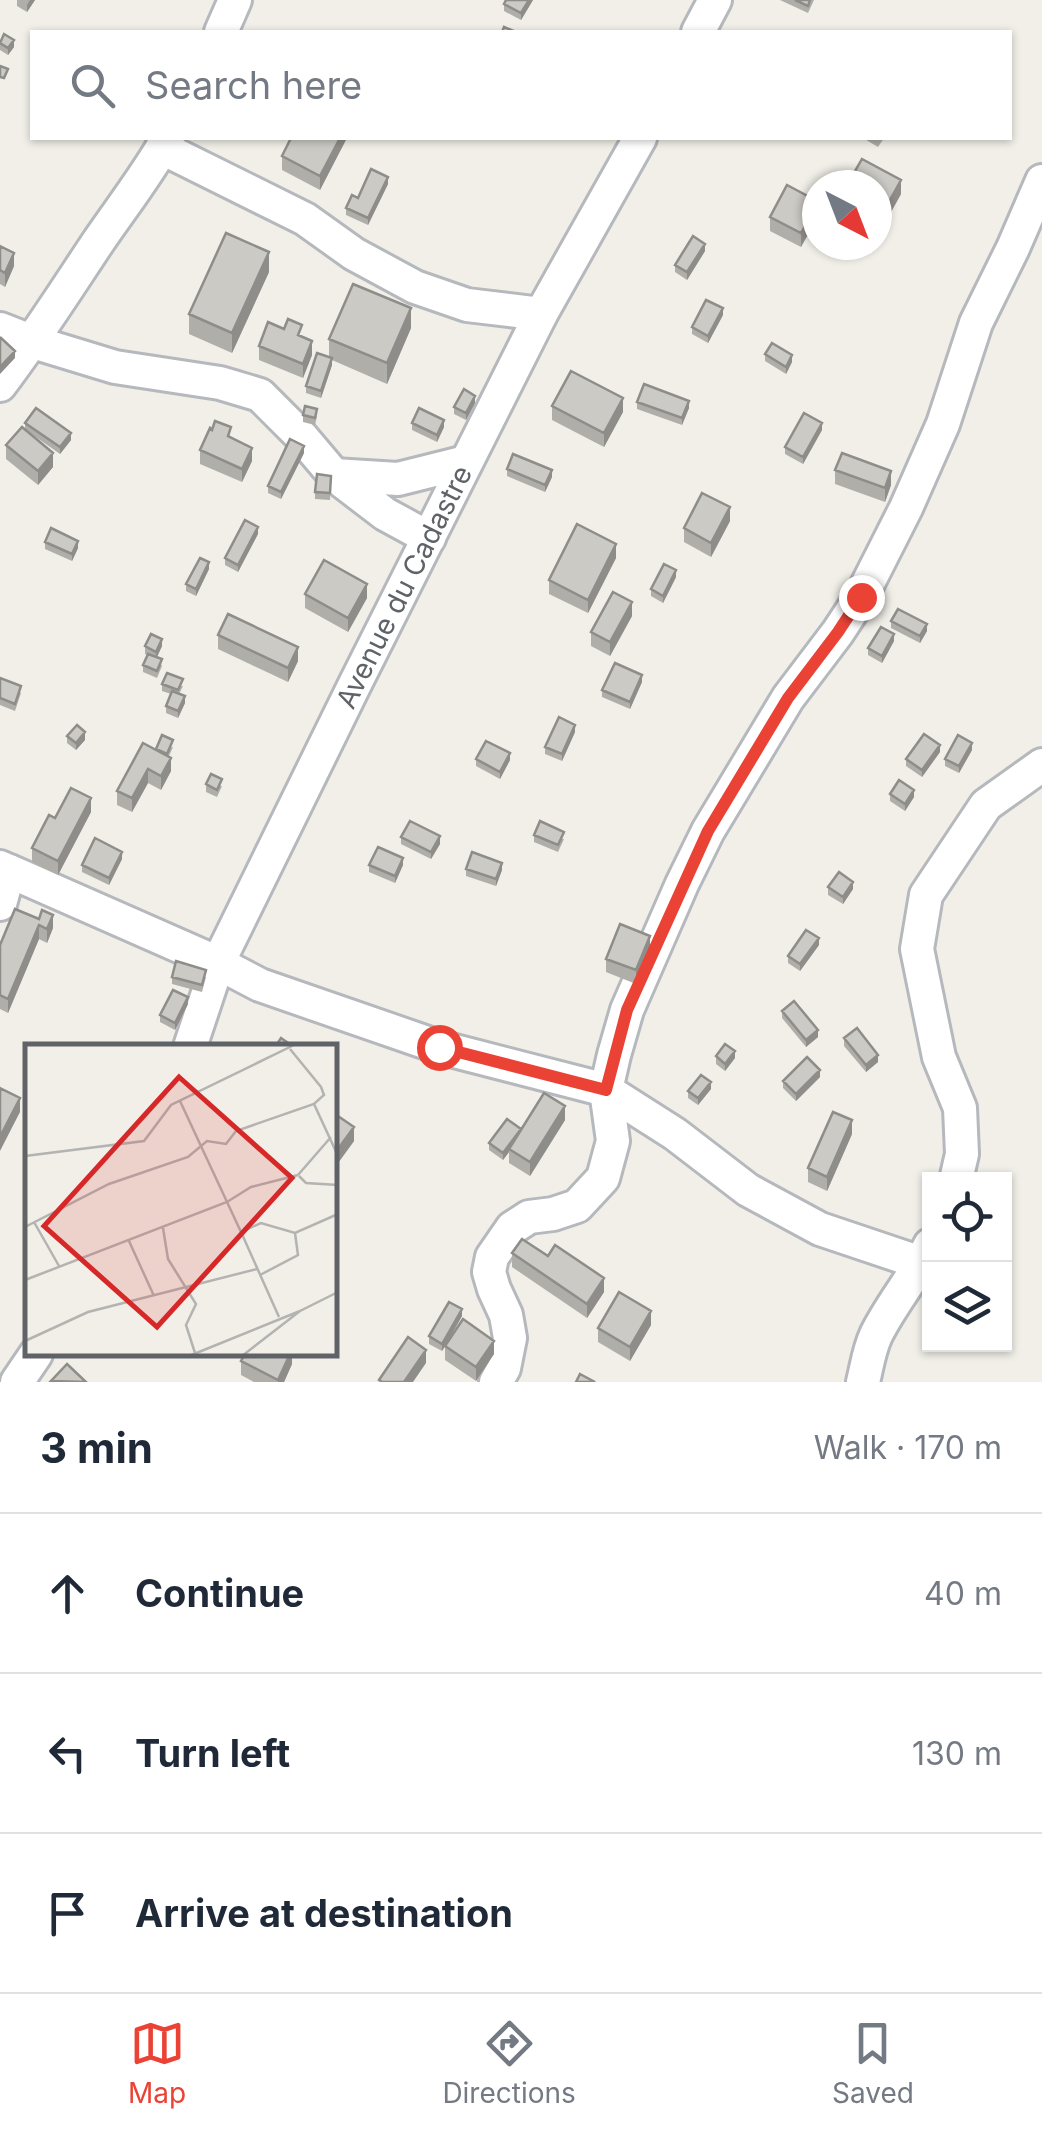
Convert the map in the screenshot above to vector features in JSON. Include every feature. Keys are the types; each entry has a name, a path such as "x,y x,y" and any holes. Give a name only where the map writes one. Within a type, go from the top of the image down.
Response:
{"street":[{"path":"222,30 234,0"},
{"path":"699,30 714,0"},
{"name":"Avenue du Cadastre","path":"191,1044 218,963 466,462 541,314 639,140"},
{"path":"0,385 148,174 165,143 305,219 354,254 415,287 468,305 541,314"},
{"path":"496,1382 504,1368 510,1338 506,1315 489,1272 492,1257 512,1228 528,1217 577,1206 603,1178 613,1141 606,1090 627,1010 682,884 708,831 788,698 838,632 879,562 942,424 976,323 1042,181"},
{"path":"0,328 115,367 220,382 260,395 334,475 384,514 429,538"},
{"path":"334,475 398,480 466,462"},
{"path":"958,1172 962,1154 960,1108 940,1057 917,949 926,895 986,805 1042,766"},
{"path":"0,904 5,869 260,985 439,1047 606,1090 674,1134 748,1190 820,1228 922,1253"},
{"path":"863,1382 876,1334 922,1260"},
{"path":"17,1382 34,1357"}],"building":[{"path":"506,0 529,0 521,13 504,4"},
{"path":"4,34 14,40 8,48 0,43"},
{"path":"0,66 8,69 4,78 0,77"},
{"path":"290,140 339,140 320,176 282,156"},
{"path":"862,159 882,170 856,170"},
{"path":"371,169 388,177 368,218 346,208 352,195 358,198"},
{"path":"892,175 901,180 892,196"},
{"path":"787,185 802,193 801,233 770,217"},
{"path":"226,233 269,252 232,333 189,314"},
{"path":"693,236 705,244 687,272 675,265"},
{"path":"0,246 14,253 5,273 0,270"},
{"path":"353,284 411,308 387,363 329,339"},
{"path":"706,300 723,308 708,336 692,327"},
{"path":"288,319 302,325 298,335 312,341 303,364 259,346 268,322 284,329"},
{"path":"0,340 15,351 0,367"},
{"path":"772,343 792,355 786,367 765,354"},
{"path":"317,353 332,358 321,391 306,386"},
{"path":"571,371 623,398 604,433 552,406"},
{"path":"644,384 689,401 682,418 637,402"},
{"path":"464,389 475,396 466,413 454,407"},
{"path":"305,406 317,409 315,418 303,415"},
{"path":"36,408 71,433 60,447 25,423"},
{"path":"419,408 444,420 437,435 412,423"},
{"path":"804,413 822,423 803,457 785,447"},
{"path":"215,421 231,427 228,436 252,448 242,469 200,450"},
{"path":"22,427 53,453 38,471 6,445"},
{"path":"290,439 304,446 281,492 268,486"},
{"path":"842,453 891,471 885,488 835,470"},
{"path":"513,454 552,470 545,485 507,469"},
{"path":"317,474 331,476 330,493 315,492"},
{"path":"702,493 730,507 711,543 684,528"},
{"path":"245,520 258,527 238,565 225,558"},
{"path":"577,524 616,544 588,600 549,580"},
{"path":"51,528 78,541 72,554 45,542"},
{"path":"200,558 209,562 196,589 186,584"},
{"path":"324,560 367,584 348,618 305,594"},
{"path":"664,564 676,570 663,596 651,589"},
{"path":"613,592 632,602 610,642 591,632"},
{"path":"898,609 927,624 920,636 891,621"},
{"path":"228,614 298,647 288,668 218,635"},
{"path":"881,627 894,634 882,656 868,648"},
{"path":"151,634 162,639 156,652 145,646"},
{"path":"148,654 162,659 157,671 143,665"},
{"path":"615,663 642,675 630,702 602,690"},
{"path":"167,673 183,679 178,690 162,684"},
{"path":"0,678 21,686 15,704 0,698"},
{"path":"172,691 185,696 178,711 166,706"},
{"path":"559,717 575,725 562,754 545,747"},
{"path":"77,725 85,732 76,743 67,736"},
{"path":"924,734 940,745 922,770 906,759"},
{"path":"162,735 173,740 167,754 156,749"},
{"path":"958,735 972,743 959,766 945,759"},
{"path":"486,741 510,753 500,772 476,759"},
{"path":"143,743 171,758 161,776 148,769 132,798 117,791"},
{"path":"211,774 222,779 217,790 206,784"},
{"path":"899,780 914,790 905,804 890,794"},
{"path":"71,788 91,798 58,861 32,848 49,815 55,818"},
{"path":"410,821 440,836 431,852 401,837"},
{"path":"540,821 564,832 558,845 534,835"},
{"path":"95,838 122,852 109,878 82,865"},
{"path":"378,847 403,858 395,876 369,865"},
{"path":"472,852 502,863 496,879 466,869"},
{"path":"839,872 853,882 843,897 828,887"},
{"path":"15,909 39,919 42,910 53,915 47,929 39,925 8,999 0,995 0,945"},
{"path":"620,924 650,936 636,970 606,959"},
{"path":"806,930 819,938 800,964 788,956"},
{"path":"176,961 206,970 202,985 172,977"},
{"path":"173,990 188,997 175,1023 160,1015"},
{"path":"794,1001 818,1030 806,1040 782,1011"},
{"path":"857,1028 878,1055 866,1065 844,1038"},
{"path":"725,1044 735,1051 725,1064 716,1056"},
{"path":"807,1057 820,1070 796,1094 783,1081"},
{"path":"701,1075 711,1082 698,1098 688,1091"},
{"path":"0,1088 20,1098 0,1137"},
{"path":"544,1093 565,1106 530,1162 509,1149"},
{"path":"833,1112 852,1120 827,1177 808,1168"},
{"path":"338,1116 354,1127 338,1149"},
{"path":"507,1119 521,1129 503,1153 489,1143"},
{"path":"522,1239 548,1256 555,1245 604,1278 587,1304 512,1253"},
{"path":"619,1292 651,1311 630,1347 598,1328"},
{"path":"449,1302 462,1309 442,1344 429,1336"},
{"path":"463,1319 494,1341 476,1367 445,1346"},
{"path":"408,1337 426,1350 404,1382 382,1382 379,1380"},
{"path":"243,1357 289,1357 278,1380 241,1361"},
{"path":"67,1364 86,1382 51,1381"},
{"path":"580,1374 595,1382 576,1382"}],"route":[{"path":"439,1047 606,1090 627,1010 708,831 788,698 861,597"}]}
